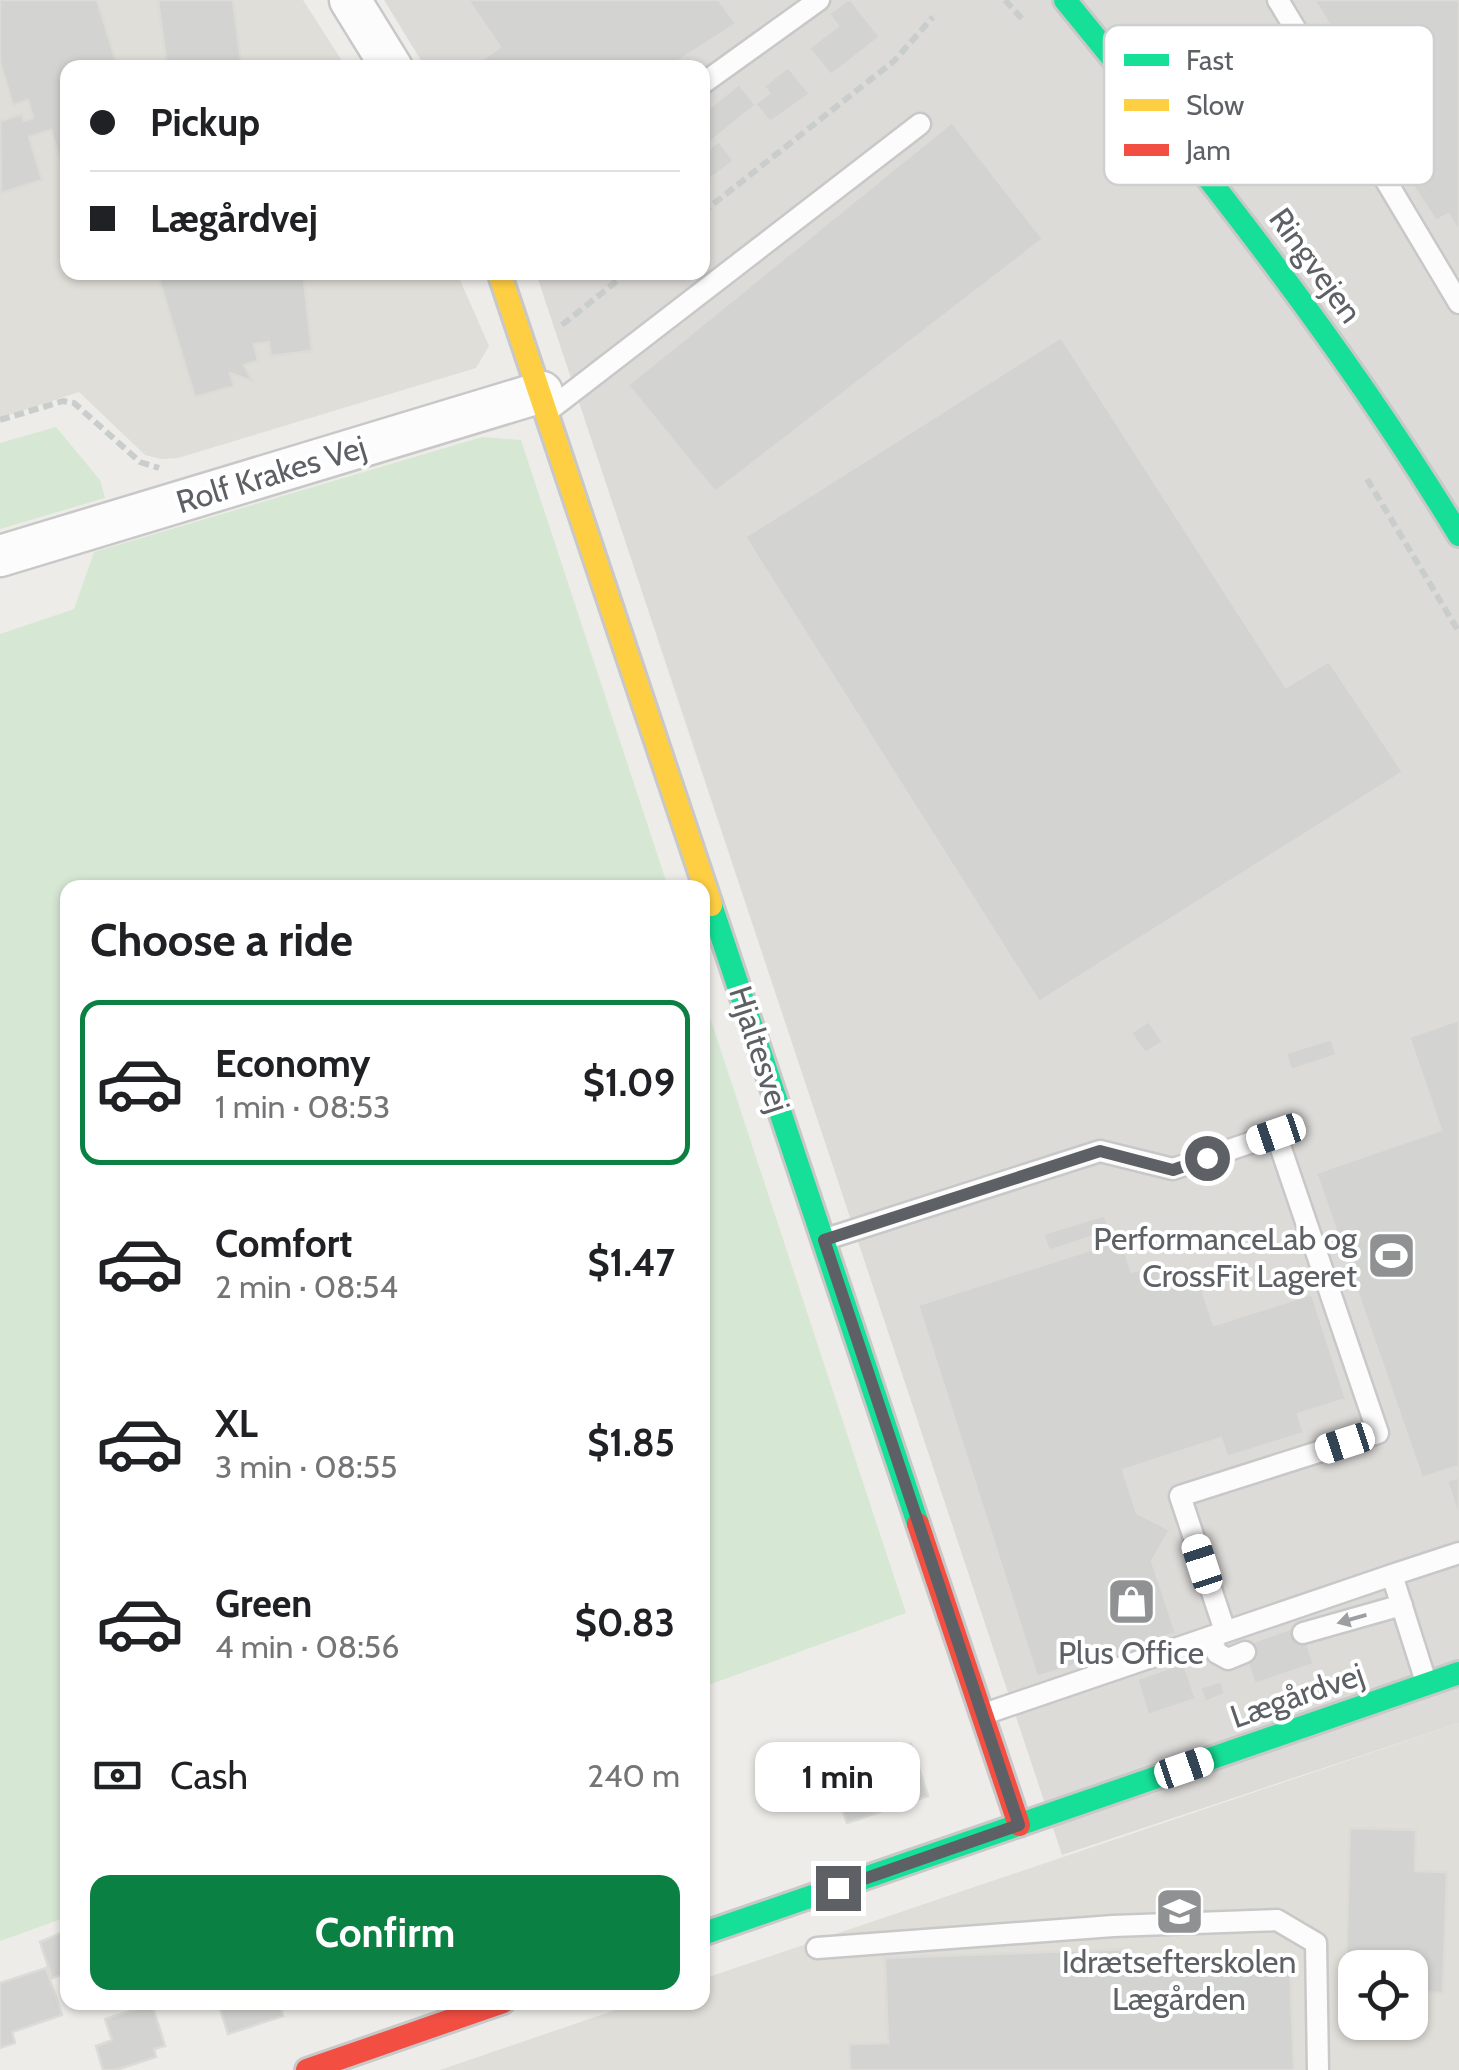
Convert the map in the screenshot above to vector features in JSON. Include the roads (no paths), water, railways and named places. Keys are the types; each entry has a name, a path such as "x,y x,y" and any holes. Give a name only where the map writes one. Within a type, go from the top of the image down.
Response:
{"street":[{"path":"350,0 387,60"},
{"name":"Ringvejen","path":"1065,0 1104,48"},
{"name":"Ringvejen","path":"1216,185 1379,408 1459,536"},
{"name":"Hjaltesvej","path":"502,280 704,880"},
{"name":"Rolf Krakes Vej","path":"0,556 545,402"},
{"name":"Hjaltesvej","path":"710,898 1019,1825"},
{"name":"Lægårdvej","path":"710,1931 1459,1673"},
{"path":"307,2070 480,2010"}],"lane":[{"path":"710,78 819,0"},
{"path":"1278,0 1293,25"},
{"path":"710,280 920,124"},
{"path":"1389,185 1459,303"},
{"path":"545,402 710,280"},
{"path":"824,1240 1100,1151 1173,1170 1276,1134 1378,1432 1180,1496 1218,1634 1217,1653 1228,1659 1244,1652"},
{"path":"984,1714 1459,1554"},
{"path":"1392,1576 1427,1685"},
{"path":"1304,1633 1402,1604"},
{"path":"817,1948 1113,1926 1277,1920 1316,1943 1318,2070"}],"place":[{"name":"PerformanceLab og CrossFit Lageret","path":"1392,1256"},
{"name":"Plus Office","path":"1131,1602"},
{"name":"Idrætsefterskolen Lægården","path":"1179,1911"}]}
